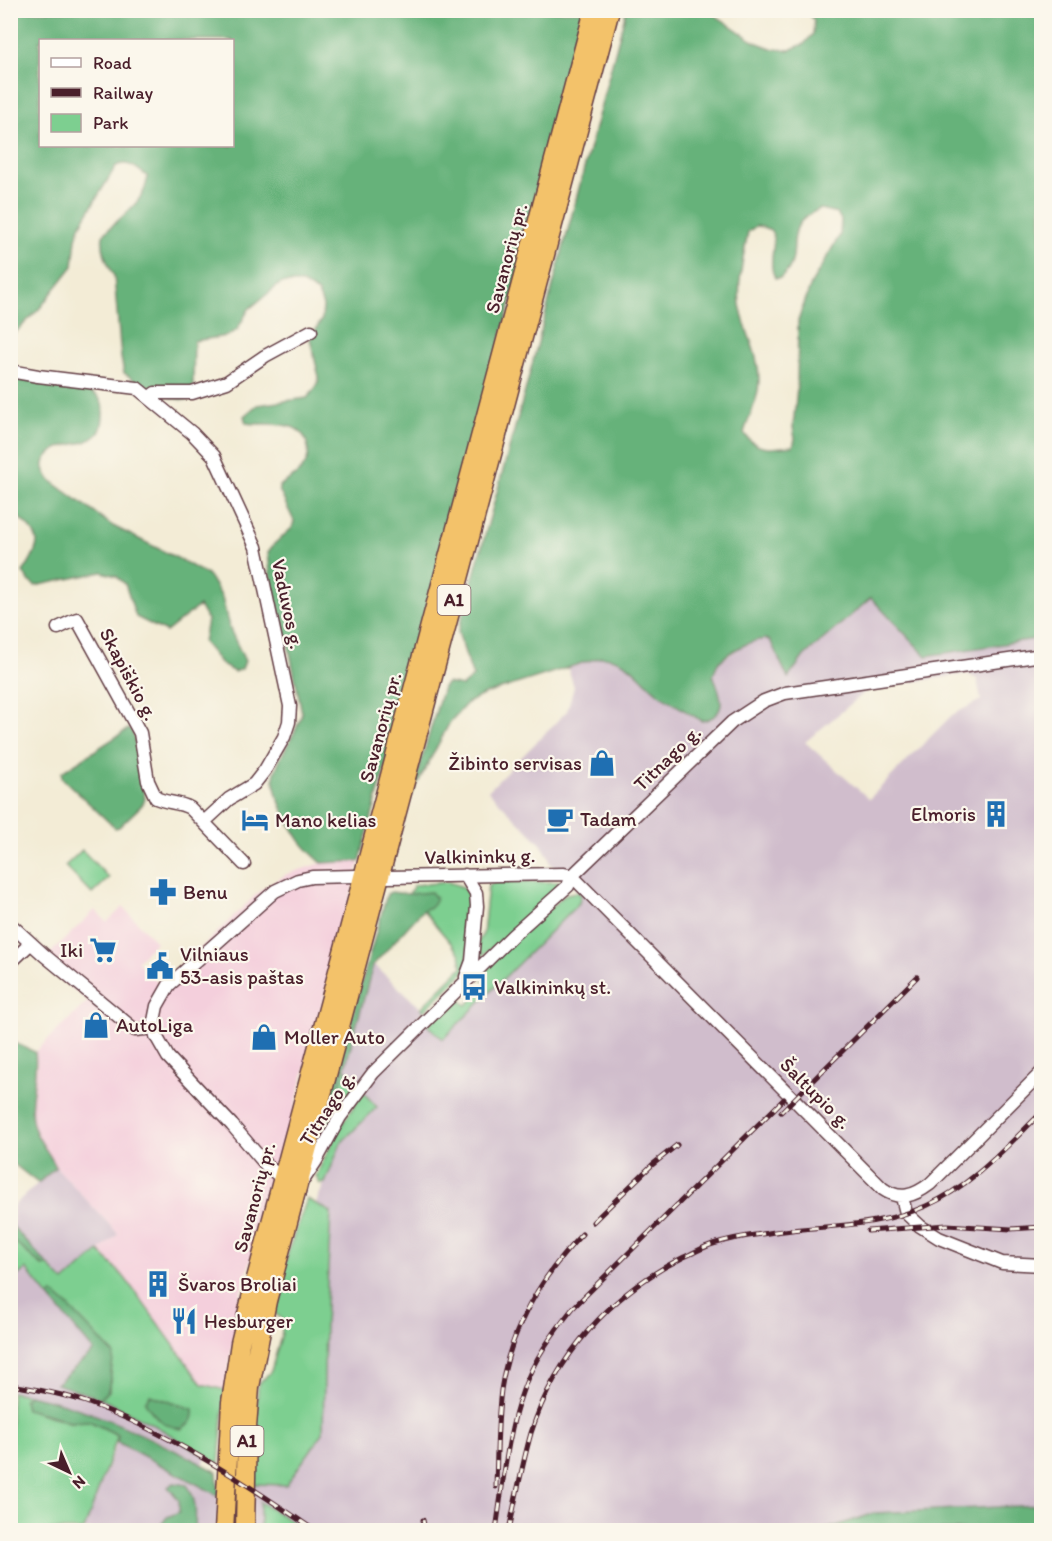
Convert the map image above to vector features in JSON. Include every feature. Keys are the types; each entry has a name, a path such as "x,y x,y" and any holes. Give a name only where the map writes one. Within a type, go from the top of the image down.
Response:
{"highway":[{"name":"Savanorių pr.","path":"245,1530 250,1387 290,1185 594,10"},
{"name":"Savanorių pr.","path":"224,1530 231,1402 236,1366 253,1290 290,1185 610,10"}],"street":[{"path":"150,397 155,393 192,393 227,382 265,356 311,331"},
{"name":"Vaduvos g.","path":"10,371 137,388 205,445 214,456 250,531 256,547 291,706 289,722 284,737 265,770 254,783 229,799 204,822"},
{"name":"Skapiškio g.","path":"58,628 77,619 98,655 140,733 148,781 156,798 165,802 183,804 190,808 244,864"},
{"name":"Titnago g.","path":"290,1185 354,1095 373,1073 512,936 552,902 568,886 572,876 732,722 764,701 785,693 1041,655"},
{"name":"Valkininkų g.","path":"388,877 564,874 572,876"},
{"path":"460,988 472,961 477,906 476,893 465,875"},
{"path":"290,1185 267,1166 168,1057 158,1042 154,1028 157,1006 169,985 275,891 298,880 356,876"},
{"name":"Šaltupio g.","path":"572,876 883,1189 894,1196 902,1197"},
{"path":"10,924 135,1030 154,1028"},
{"path":"10,963 31,944"},
{"path":"1041,1072 930,1184 918,1193 902,1197 906,1214 939,1238 1002,1263 1041,1265"}],"shaded area":[{"path":"871,598 926,656 1041,638 1041,1505 875,1513 824,1530 251,1530 253,1484 323,1433 325,1324 331,1213 316,1203 341,1143 377,1107 344,1067 373,964 424,1011 418,1017 443,1039 579,903 581,894 550,863 541,844 488,791 567,711 574,687 568,668 601,657 615,657 627,664 657,692 721,696 713,675 719,662 745,644 764,638 770,640 788,678 804,656","holes":["967,674 977,679 981,700 952,715 869,799 805,742 870,688"]},
{"path":"360,861 280,1164 241,1292 225,1390 203,1384 125,1278 99,1251 118,1234 56,1167 34,1130 31,1110 37,1066 35,1052 88,1001 40,963 95,910 107,922 123,907 156,942 137,961 161,986 261,890 287,874 322,863"},
{"path":"56,1167 118,1234 64,1283 13,1227 13,1206"},
{"path":"26,1269 94,1351 57,1384 100,1398 154,1425 207,1457 203,1464 110,1420 40,1397 11,1392 11,1281"},
{"path":"117,1442 219,1496 217,1530 84,1530"}],"green space":[{"path":"11,11 589,11 360,861 322,863 299,840 277,796 275,772 302,713 288,643 271,585 268,552 292,528 294,521 279,486 302,469 308,457 308,450 304,437 295,428 246,423 244,416 257,405 307,398 317,386 319,377 310,339 322,319 323,306 318,293 302,283 281,283 249,309 237,330 227,336 194,341 193,386 189,400 163,395 124,373 114,276 105,256 103,235 143,193 147,176 133,166 121,164 116,166 81,224 76,239 73,266 40,308 11,337"},
{"path":"626,11 709,11 755,42 774,49 789,50 804,44 813,34 814,20 805,11 1041,11 1041,638 926,656 871,598 804,656 788,678 770,640 758,640 723,658 713,675 719,689 720,709 711,718 702,721 650,687 626,664 601,657 485,694 467,703 450,722 411,796 443,687 447,683 462,686 473,677 458,632 524,395","holes":["820,209 837,213 841,220 840,235 811,284 798,321 793,446 766,448 754,444 744,433 759,387 757,361 743,318 739,292 748,232 756,226 770,231 774,241 772,271 775,278 780,278 788,270 792,261 795,233 799,224 807,216"]},
{"path":"10,370 68,383 90,391 100,399 103,418 99,433 86,442 54,451 44,462 46,474 50,480 113,526 209,576 222,597 229,627 245,661 242,669 234,672 222,665 203,642 207,620 199,606 166,632 136,617 125,584 116,576 102,572 35,586 28,580 23,572 37,544 33,532 11,510"},
{"path":"128,729 132,731 134,737 145,799 143,804 119,827 115,828 62,778 62,772"},
{"path":"82,850 109,878 92,894 65,866"},
{"path":"448,882 463,887 469,896 468,963 464,972 424,1011 421,1008 462,967 460,954 423,910 432,906 409,894 414,885"},
{"path":"495,882 560,882 563,884 548,902 481,957 478,956 478,942 483,934 488,886"},
{"path":"391,892 409,894 431,892 436,898 432,906 423,910 373,965 331,1112 329,1110 330,1094 387,894"},
{"path":"576,892 581,894 579,903 443,1039 427,1025 458,999 467,1005 487,985 482,978 483,975 503,950 566,894"},
{"path":"10,1041 35,1052 32,1121 37,1135 56,1167 38,1183 11,1162"},
{"path":"344,1067 356,1084 336,1111 313,1158 330,1094 333,1111"},
{"path":"363,1092 377,1107 341,1143 325,1183 320,1184 316,1176 337,1132"},
{"path":"307,1199 331,1212 325,1324 323,1433 286,1485 253,1484 258,1385 271,1371 282,1333 282,1319 272,1311 289,1249"},
{"path":"11,1223 49,1266 43,1266 11,1239"},
{"path":"11,1239 42,1266 49,1266 64,1282 99,1251 125,1278 202,1384 225,1390 219,1464 154,1425 100,1398 109,1391 113,1354 53,1293 48,1296 26,1269 11,1281"},
{"path":"53,1293 114,1354 108,1391 100,1398 56,1384 94,1351 48,1296"},
{"path":"11,1392 29,1395 24,1399 26,1409 69,1422 89,1421 118,1435 84,1530 11,1530"},
{"path":"29,1395 68,1405 106,1419 208,1467 217,1472 219,1496 117,1442 118,1435 89,1421 69,1422 26,1409 24,1399"},
{"path":"150,1395 193,1409 191,1421 181,1429 165,1423 152,1412 145,1402"},
{"path":"174,1483 187,1485 193,1496 195,1530 157,1530 167,1517 179,1512 179,1500 168,1487"},
{"path":"260,1502 306,1530 260,1530"},
{"path":"1041,1505 1041,1530 824,1530 875,1513"}],"railway":[{"path":"781,1112 917,977"},
{"path":"496,1530 513,1424 523,1390 538,1357 551,1337 573,1308 784,1099"},
{"path":"509,1530 531,1433 555,1378 590,1329 633,1288 684,1257 719,1242 783,1231 865,1223 906,1214 926,1206 974,1176 1042,1112"},
{"path":"593,1222 652,1165 677,1145"},
{"path":"868,1231 947,1225 1011,1229 1042,1227"},
{"path":"496,1487 501,1390 512,1346 540,1287 582,1234"},
{"path":"10,1385 77,1399 146,1428 204,1459 314,1530"},
{"path":"423,1520 425,1530"}],"place":[{"name":"Žibinto servisas","path":"602,763"},
{"name":"Elmoris","path":"996,814"},
{"name":"Tadam","path":"560,819"},
{"name":"Mano kelias","path":"255,820"},
{"name":"Benu","path":"163,892"},
{"name":"Iki","path":"103,950"},
{"name":"Vilniaus 53-asis paštas","path":"160,966"},
{"name":"Valkininkų st.","path":"474,987"},
{"name":"AutoLiga","path":"96,1025"},
{"name":"Moller Auto","path":"264,1037"},
{"name":"Švaros Broliai","path":"158,1284"},
{"name":"Hesburger","path":"184,1321"}]}
